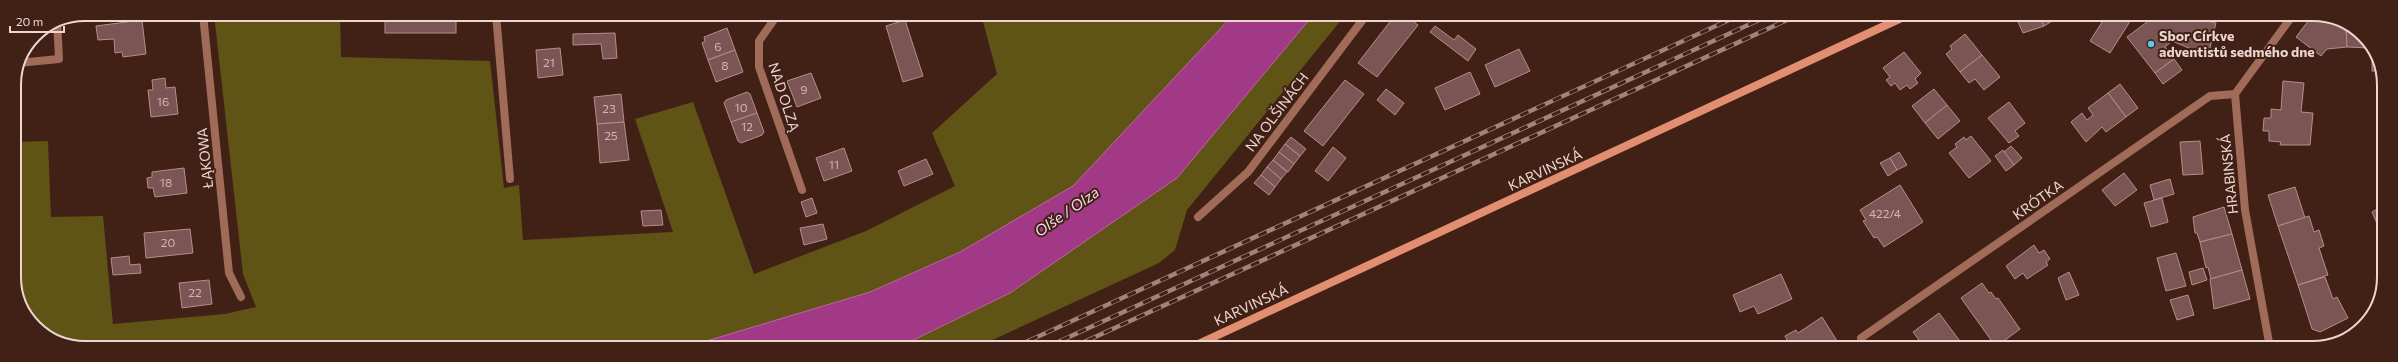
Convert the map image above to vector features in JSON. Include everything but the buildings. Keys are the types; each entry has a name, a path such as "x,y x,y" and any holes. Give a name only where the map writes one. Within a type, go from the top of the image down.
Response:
{"main road":[{"name":"KARVINSKÁ","path":"1205,341 1895,21"}],"street":[{"name":"ŁĄKOWA","path":"204,21 229,273 241,297"},
{"path":"497,21 510,179"},
{"name":"NAD OLZĄ","path":"773,21 759,41 759,67 802,190"},
{"name":"NA OLŠINÁCH","path":"1198,217 1248,172 1362,21"},
{"path":"2234,94 2289,21"},
{"path":"26,62 59,59 57,28"},
{"name":"KRÓTKA","path":"1861,338 2210,96 2234,94"},
{"name":"HRABINSKÁ","path":"2234,94 2244,210 2269,341"}],"shaded area":[{"path":"215,21 340,21 341,57 490,61 504,188 519,185 523,240 673,232 635,119 693,102 754,274 866,231 955,186 932,133 997,74 983,21 1227,21 1074,186 960,252 870,292 706,341 85,341 68,339 46,328 34,316 24,298 21,277 21,142 48,141 51,217 103,216 113,324 225,314 256,307 243,274"},
{"path":"1308,21 1340,21 1187,210 1175,250 1159,263 990,341 911,341 1010,293 1177,178"}],"water":[{"name":"Olše / Olza","path":"1227,21 1308,21 1177,178 1010,293 911,341 706,341 870,292 960,252 1073,186"}],"railway":[{"path":"1028,341 1727,21"},
{"path":"1060,341 1757,21"},
{"path":"1086,341 1785,21"}],"place":[{"name":"Sbor Církve adventistů sedmého dne","path":"2151,44"}]}
